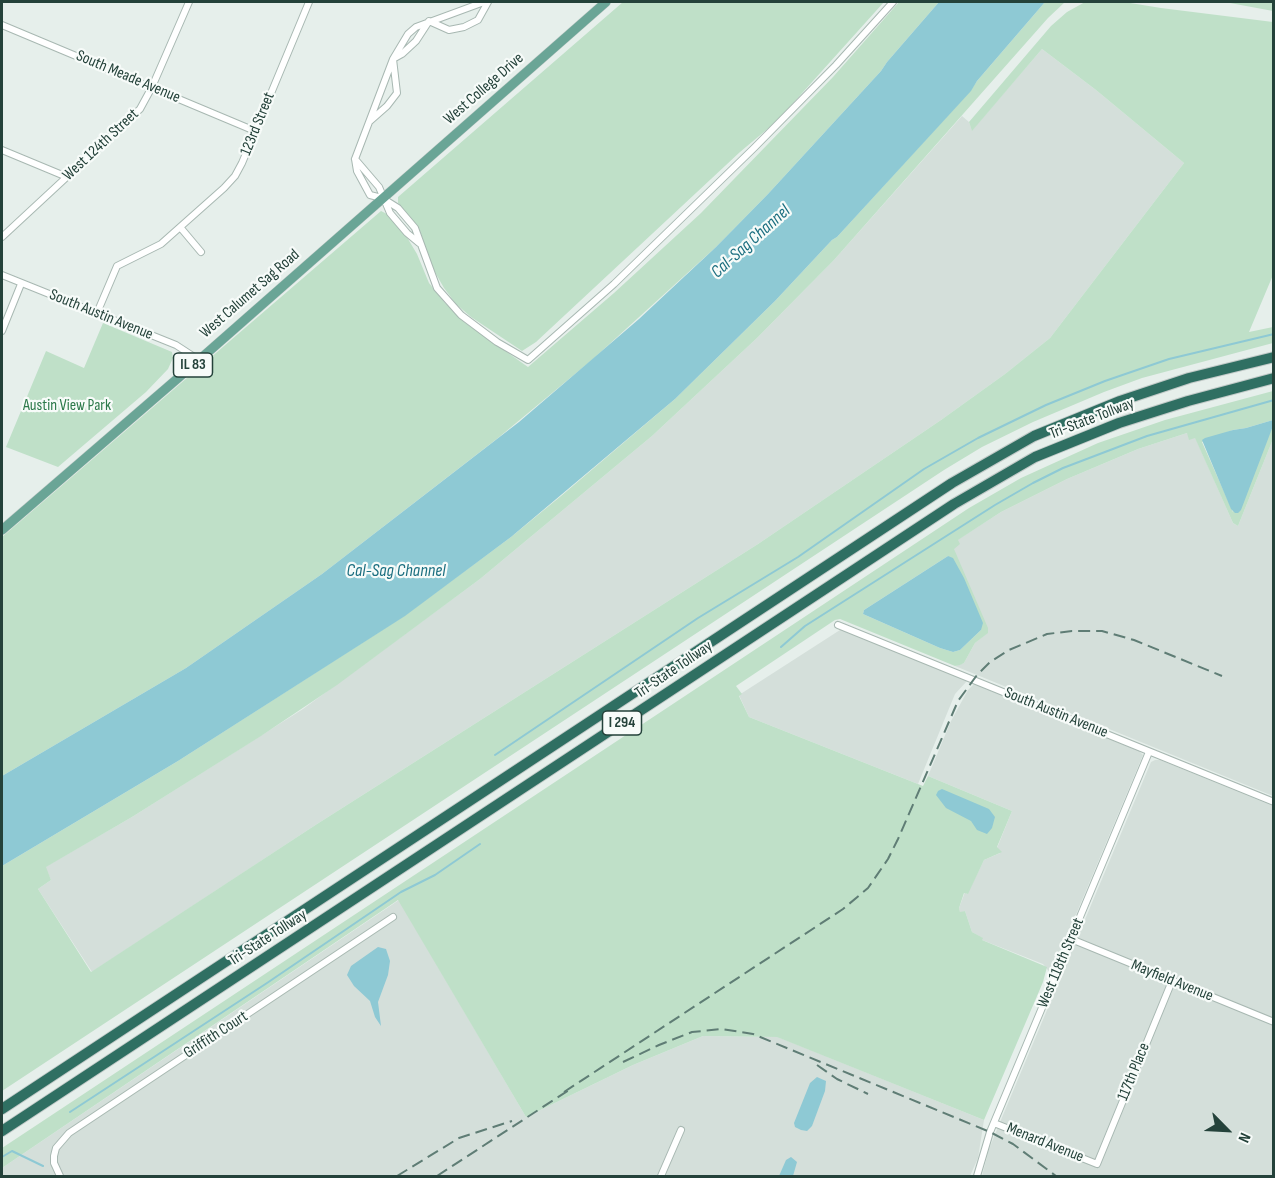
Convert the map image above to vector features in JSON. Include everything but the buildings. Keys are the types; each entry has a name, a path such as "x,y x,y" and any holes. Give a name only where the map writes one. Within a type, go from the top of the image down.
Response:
{"highway":[{"name":"Tri-State Tollway","path":"2,1109 952,483 1034,435 1120,401 1189,378 1274,357"},
{"name":"Tri-State Tollway","path":"2,1131 954,504 1035,457 1119,423 1188,400 1274,378"}],"main road":[{"name":"West College Drive","path":"382,198 600,4"},
{"name":"West Calumet Sag Road","path":"2,530 382,198"}],"street":[{"name":"West 124th Street","path":"2,237 140,109 189,2"},
{"name":"123rd Street","path":"98,313 117,266 161,244 235,176 309,2"},
{"path":"429,21 449,30 464,27 478,20 486,2"},
{"path":"382,198 370,195 357,171 355,159 393,59 408,34 416,27 486,2"},
{"path":"355,159 379,187 390,213 419,244 437,288 461,315 497,342 528,360 614,284 754,148 837,65 893,2"},
{"path":"393,59 416,41 429,21"},
{"name":"South Meade Avenue","path":"2,25 255,131"},
{"path":"369,121 387,106 397,93 393,59"},
{"path":"2,150 67,177"},
{"path":"180,227 201,252"},
{"name":"South Austin Avenue","path":"2,275 176,345 199,360"},
{"path":"2,331 21,284"},
{"name":"South Austin Avenue","path":"838,625 1274,802"},
{"name":"West 118th Street","path":"977,1176 994,1122 1149,752"},
{"name":"Griffith Court","path":"60,1176 54,1163 56,1148 69,1132 393,917"},
{"name":"Mayfield Avenue","path":"1071,939 1274,1022"},
{"name":"117th Place","path":"1097,1164 1172,981"},
{"name":"Menard Avenue","path":"994,1122 1097,1164"},
{"path":"661,1176 681,1130"}],"shaded area":[{"path":"1042,49 1096,90 1184,163 1050,338 941,420 758,544 317,824 92,972 38,889 51,880 45,867 132,817 303,709 480,579 652,436 757,338 834,260 962,116 969,122 972,130"},
{"path":"1187,433 1195,437 1233,523 1238,526 1273,439 1273,796 955,666 964,663 975,643 987,633 951,544 1001,512 1067,479 1138,449"},
{"path":"840,630 845,630 967,681 955,694 918,784 749,717 739,695"},
{"path":"974,684 1139,751 1143,755 1051,974 1043,964 982,940 972,932 965,911 960,913 959,908 965,892 967,894 984,860 1000,853 997,848 1012,811 928,776 951,721 968,690"},
{"path":"1160,760 1273,806 1273,1176 982,1176 989,1149 1003,1115 1151,762"},
{"path":"399,900 526,1117 633,1065 703,1036 778,1037 984,1120 978,1158 970,1176 2,1176 2,1168"}],"green space":[{"path":"623,2 884,2 777,121 740,152 536,342 522,351 471,317 456,304 432,267 419,228 398,203 398,197"},
{"path":"899,2 939,2 881,71 768,194 716,247 593,359 498,438 322,574 186,668 2,776 2,537 381,211 387,214 408,239 429,283 445,303 464,322 528,367 614,293 701,213 833,77"},
{"path":"1045,2 1065,2 1048,18 834,260 757,338 652,436 480,579 337,685 132,817 46,867 51,880 38,889 91,972 317,824 758,544 941,420 1050,338 1184,163 1096,90 1042,49 972,131 969,122 1051,26 1067,12 1085,2 1124,2 1273,22 1273,275 1249,332 1273,327 1273,343 1142,378 1033,422 982,447 2,1091 2,866 178,761 404,616 511,537 561,496 675,399 775,301 837,237 971,90"},
{"path":"1220,2 1273,2 1273,11 1230,3"},
{"name":"Austin View Park","path":"103,323 172,352 173,358 168,369 146,392 58,467 6,447 46,351 84,368"},
{"path":"1273,391 1273,420 1233,430 1202,442 1233,512 1273,426 1273,439 1238,526 1233,523 1195,438 1189,440 1187,433 1138,449 1067,479 1001,512 958,540 960,544 954,549 988,628 988,633 975,643 964,663 955,666 840,619 835,620 736,686 742,694 739,696 749,717 923,786 928,776 1012,811 997,847 1002,852 984,860 968,894 964,893 959,908 960,912 965,911 972,932 983,938 982,940 1047,967 1043,982 984,1120 777,1037 703,1036 633,1065 526,1117 398,900 2,1168 2,1148 969,508 1021,478 1098,443 1165,420","holes":["948,556 981,630 960,650 953,652 863,614 864,610"]}],"water":[{"name":"Cal-Sag Channel","path":"939,2 1045,2 971,91 837,237 675,399 511,537 405,616 178,761 2,866 2,776 186,668 322,574 519,422 639,319 716,247 881,71"},
{"path":"1273,420 1273,426 1241,510 1235,513 1231,509 1202,440"},
{"path":"948,556 953,558 964,578 983,623 981,630 960,650 953,652 940,648 863,614 864,610"},
{"path":"942,789 989,809 995,817 992,828 987,834 977,830 971,821 946,808 936,795"},
{"path":"378,947 386,949 390,961 388,975 378,1002 381,1026 375,1017 370,1001 354,986 347,975 351,966"},
{"path":"817,1077 826,1081 825,1091 812,1126 807,1131 801,1130 795,1127 794,1123 810,1083"},
{"path":"791,1157 797,1162 793,1176 779,1176 786,1160"}],"waterway":[{"path":"495,755 698,618 798,557 924,469 978,438 1046,405 1105,381 1169,359 1274,334"},
{"path":"781,647 805,626 1033,483 1063,468 1147,436 1274,400"},
{"path":"70,1112 401,892 435,875 480,844"},
{"path":"2,1157 12,1151 43,1166"}],"railway":[{"path":"564,1092 843,909 868,888 888,859 898,839 958,701 977,675 990,662 1009,650 1047,634 1102,631 1134,640 1222,676"},
{"path":"623,1062 692,1032 722,1029 753,1034 990,1132 1013,1144 1056,1176"},
{"path":"817,1065 837,1079 868,1094"},
{"path":"437,1176 572,1088"},
{"path":"397,1176 459,1138 512,1121"}]}
